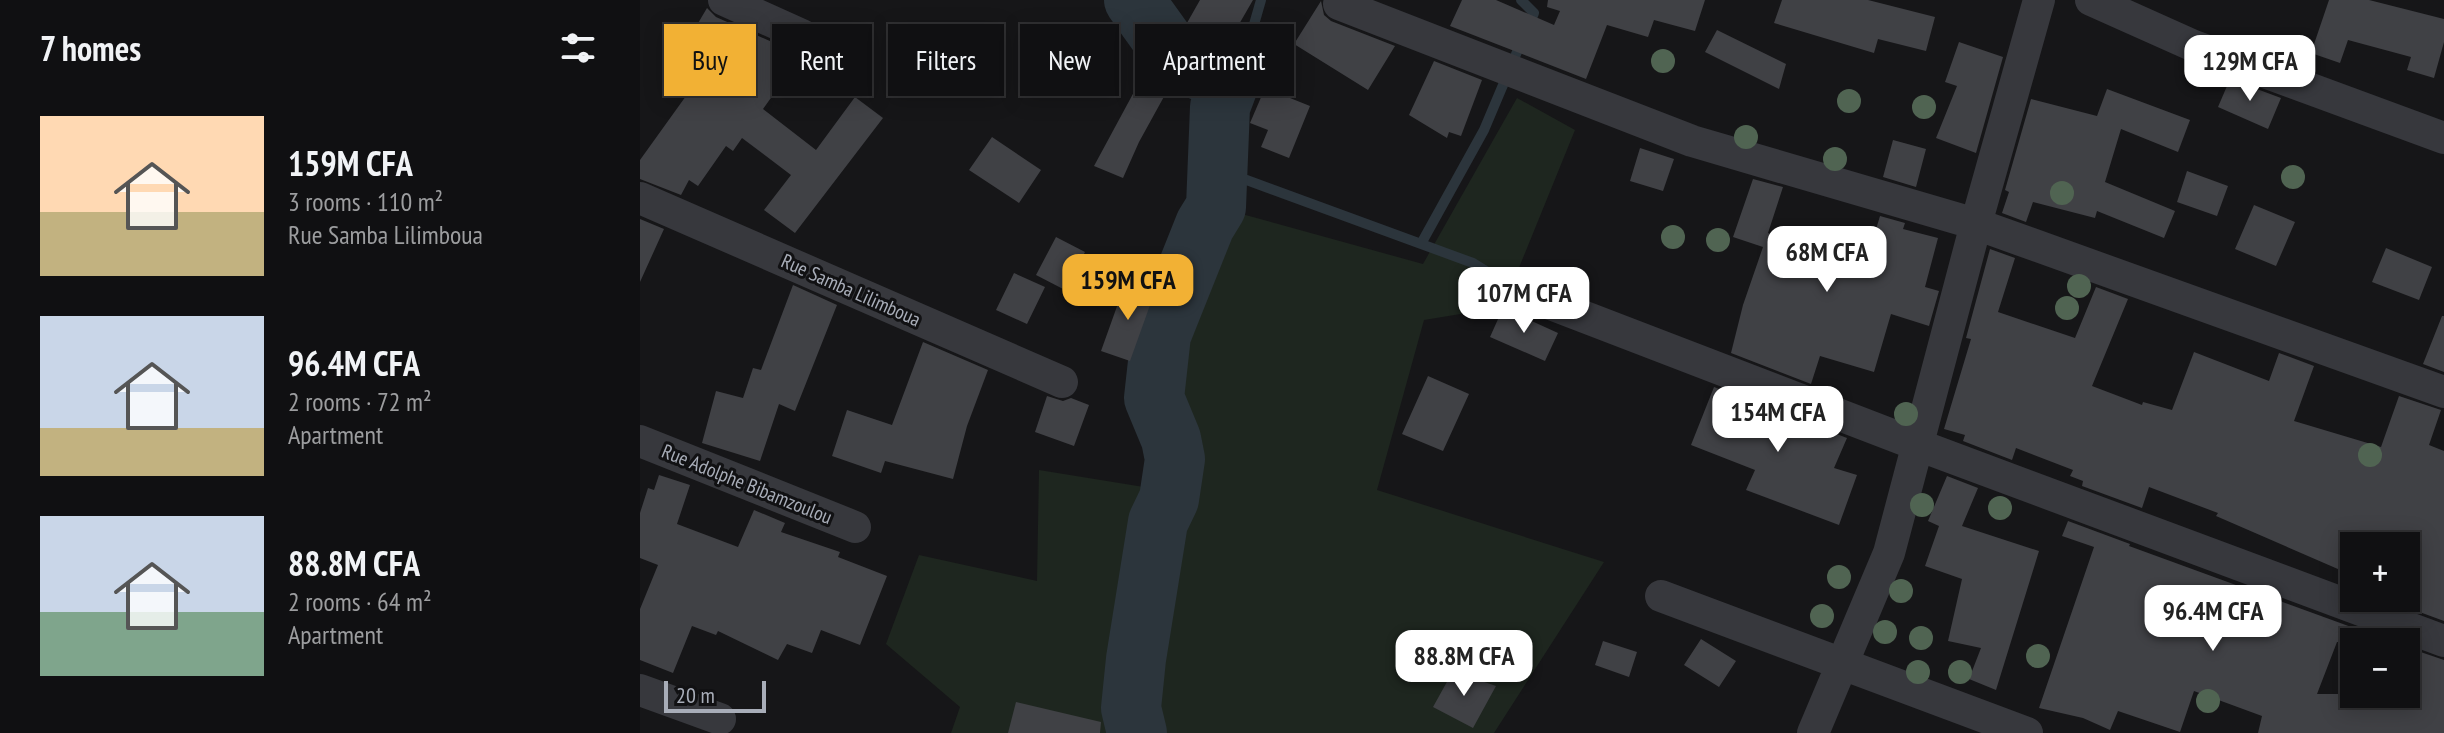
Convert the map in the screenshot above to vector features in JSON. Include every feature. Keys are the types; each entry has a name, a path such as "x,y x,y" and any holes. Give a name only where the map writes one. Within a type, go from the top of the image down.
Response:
{"street":[{"path":"724,0 777,24"},
{"path":"1813,733 1889,553 2039,0"},
{"path":"2091,0 2194,46 2444,138"},
{"path":"1339,4 1692,141 1976,224 2444,392"},
{"name":"Rue Samba Lilimboua","path":"640,198 1062,382"},
{"path":"1530,296 2444,641"},
{"name":"Rue Adolphe Bibamzoulou","path":"640,441 855,527"},
{"path":"1661,596 2027,733"},
{"path":"640,690 720,719"}],"shaded area":[{"path":"1517,98 1575,130 1503,307 1424,320 1377,490 1604,562 1494,733 951,733 960,707 886,644 919,555 1037,581 1039,470 1150,488 1209,205 1423,264"}],"building":[{"path":"1200,0 1253,0 1239,24 1186,24"},
{"path":"1462,0 1496,0 1554,25 1560,11 1547,7 1548,0 1705,0 1695,31 1654,20 1648,37 1607,25 1586,79 1450,26"},
{"path":"1782,0 1868,0 1935,17 1926,51 1878,39 1874,53 1774,23"},
{"path":"2329,0 2369,0 2444,19 2444,42 2434,78 2407,70 2411,57 2348,40 2340,63 2311,53"},
{"path":"1321,1 1324,15 1331,21 1395,46 1368,90 1294,44"},
{"path":"707,8 716,17 732,24 698,24"},
{"path":"1717,30 1786,64 1779,89 1705,52"},
{"path":"756,35 772,42 772,96 763,109 816,150 855,97 883,118 795,233 764,210 791,175 742,138 733,151 726,146 698,186 689,180 681,195 640,179 640,160 686,96 756,96"},
{"path":"1959,42 2003,57 1976,153 1936,138 1957,86 1945,82"},
{"path":"1434,61 1482,80 1461,136 1449,132 1447,138 1409,115"},
{"path":"2230,79 2281,98 2268,129 2218,107"},
{"path":"2107,89 2190,120 2178,152 2121,129 2105,182 2175,211 2164,238 2097,211 2095,218 2033,202 2026,222 2002,213 2009,192 2005,190 2031,99 2097,116"},
{"path":"1135,90 1135,96 1164,96 1123,178 1094,166"},
{"path":"1262,96 1285,96 1310,106 1289,158 1261,147 1268,130 1250,123"},
{"path":"992,137 1041,170 1019,203 969,170"},
{"path":"1893,140 1926,149 1916,187 1883,177"},
{"path":"1640,148 1674,159 1663,191 1630,181"},
{"path":"2187,171 2228,186 2217,216 2177,202"},
{"path":"1753,179 1783,187 1768,233 1865,266 1880,216 1905,223 1903,229 1938,238 1925,287 1939,291 1929,326 1891,314 1874,372 1820,356 1811,384 1731,353 1763,247 1733,237"},
{"path":"2254,205 2295,222 2276,266 2235,249"},
{"path":"640,219 664,229 640,282"},
{"path":"1056,237 1085,252 1065,290 1036,275"},
{"path":"2386,248 2432,267 2419,300 2372,282"},
{"path":"1990,249 2015,258 1998,312 2075,338 2096,287 2128,299 2092,386 2142,405 2143,402 2172,410 2194,352 2269,381 2279,353 2314,366 2294,421 2381,447 2399,396 2441,410 2429,445 2444,451 2444,621 2420,612 2420,532 2340,532 2340,570 2216,516 2218,513 2149,487 2142,508 2082,486 2083,481 2070,476 2073,470 2016,448 2012,460 1963,441 1965,435 1944,429 1971,339 1966,338"},
{"path":"1014,273 1045,287 1027,324 996,310"},
{"path":"1125,284 1154,294 1130,361 1101,351"},
{"path":"793,285 837,305 795,411 779,404 760,461 702,443 716,391 743,398 753,368 761,370"},
{"path":"1503,308 1558,333 1545,361 1490,337"},
{"path":"2444,316 2444,372 2423,364"},
{"path":"923,342 988,370 967,426 953,479 885,461 881,473 832,456 847,410 892,425"},
{"path":"1428,376 1469,394 1443,451 1402,434"},
{"path":"1714,387 1847,438 1834,468 1857,475 1839,525 1746,490 1755,470 1691,445"},
{"path":"1047,396 1063,401 1071,398 1089,405 1074,446 1035,432"},
{"path":"659,475 690,485 677,524 738,547 754,510 785,523 781,532 840,552 838,557 887,576 860,645 821,630 812,653 787,644 778,660 718,631 716,635 692,626 673,673 640,660 640,609 658,565 640,558 640,513 648,488 654,490"},
{"path":"1947,476 1978,488 1962,526 2039,551 1996,690 1969,679 1981,648 1948,641 1962,579 1925,566 1939,526 1928,521"},
{"path":"2068,521 2354,628 2340,628 2340,642 2337,642 2317,694 2340,694 2340,708 2420,708 2420,652 2444,660 2444,733 2258,733 2262,716 2194,691 2180,732 2118,711 2110,730 2083,718 2039,708 2094,547 2062,536"},
{"path":"1701,639 1736,661 1719,687 1684,665"},
{"path":"1603,641 1637,652 1629,677 1595,665"},
{"path":"1453,671 1496,686 1473,728 1433,707"},
{"path":"1016,702 1101,722 1100,733 1008,733"}],"waterway":[{"path":"1134,0 1177,60 1229,83 1220,107 1216,207 1205,225 1161,335 1154,398 1171,439 1175,459 1169,499 1158,522 1136,659 1131,708 1137,733"},
{"path":"1254,24 1261,0"},
{"path":"1521,0 1534,13 1529,25"},
{"path":"1422,242 1484,130 1522,40"},
{"path":"1233,175 1473,263 1526,296"}]}
